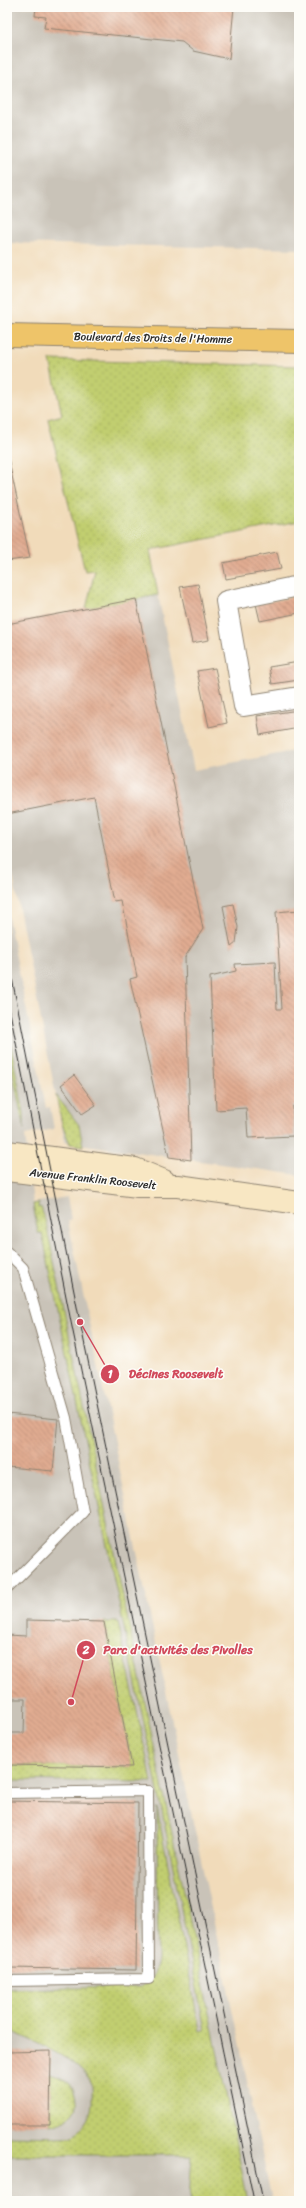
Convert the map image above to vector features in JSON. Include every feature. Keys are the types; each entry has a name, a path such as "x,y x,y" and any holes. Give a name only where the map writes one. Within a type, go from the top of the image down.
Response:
{"main road":[{"name":"Boulevard des Droits de l'Homme","path":"7,335 299,341"}],"street":[{"path":"299,586 226,601 244,706 299,697"},
{"name":"Avenue Franklin Roosevelt","path":"7,1152 135,1169 178,1186"},
{"name":"Avenue Franklin Roosevelt","path":"7,1170 138,1186 178,1186 299,1203"}],"lane":[{"path":"7,1252 23,1268 66,1418 83,1512 7,1589"},
{"path":"7,1792 148,1792 149,1979 7,1981"}],"shaded area":[{"path":"7,7 299,7 299,249 7,243"},
{"path":"158,595 194,770 299,750 299,1175 65,1142 7,847 7,624"},
{"path":"7,912 46,1108 50,1107 54,1129 25,1135 33,1203 67,1197 71,1220 68,1221 272,2201 7,2201"}],"green space":[{"path":"50,360 299,366 299,521 150,550 158,595 86,609 95,570 85,571 48,419 62,415"},
{"path":"7,1026 24,1113 24,1129 7,1043"},
{"path":"56,1095 79,1125 83,1146 70,1144 62,1124"},
{"path":"39,1203 38,1208 41,1207 46,1223 248,2201 189,2201 192,2155 7,2155 7,2136 73,2137 85,2124 90,2114 92,2087 86,2075 67,2059 42,2045 7,2029 7,1989 140,1987 150,1979 156,1969 158,1960 157,1808 200,2031 205,2030 159,1796 42,1233 38,1233 33,1204"},
{"path":"104,1622 118,1622 152,1782 7,1780 7,1765 132,1767"},
{"path":"51,2074 70,2083 76,2098 76,2105 71,2116 66,2120 50,2125"}],"building":[{"path":"36,7 234,7 229,59 193,51 182,42 44,28 46,17 35,16"},
{"path":"7,453 30,558 7,561"},
{"path":"277,552 281,569 226,579 223,563"},
{"path":"198,584 209,640 192,643 180,587"},
{"path":"299,596 299,613 260,621 256,604"},
{"path":"136,599 203,929 185,957 191,1160 169,1157 130,979 137,977 122,901 115,902 94,797 7,814 7,624"},
{"path":"299,662 299,680 272,684 269,667"},
{"path":"215,668 227,723 209,727 197,671"},
{"path":"299,710 299,728 260,735 257,716"},
{"path":"233,904 238,927 236,943 231,947 223,906"},
{"path":"299,910 299,1106 293,1106 294,1136 248,1138 246,1108 216,1110 210,977 236,971 235,964 275,962 277,1009 282,1009 276,912"},
{"path":"74,1075 96,1105 82,1114 61,1085"},
{"path":"7,1414 58,1419 53,1471 7,1467"},
{"path":"26,1620 104,1622 132,1767 7,1765 7,1733 24,1733 25,1699 7,1699 7,1635 26,1636"},
{"path":"7,1801 138,1803 136,1970 7,1968"},
{"path":"51,2051 50,2125 7,2125 7,2052"}],"tram line":[{"path":"7,953 80,1322 263,2201"},
{"path":"7,997 71,1322 254,2201"}],"place":[{"name":"Décines Roosevelt","path":"80,1322"},
{"name":"Parc d'activités des Pivolles","path":"71,1702"}]}
